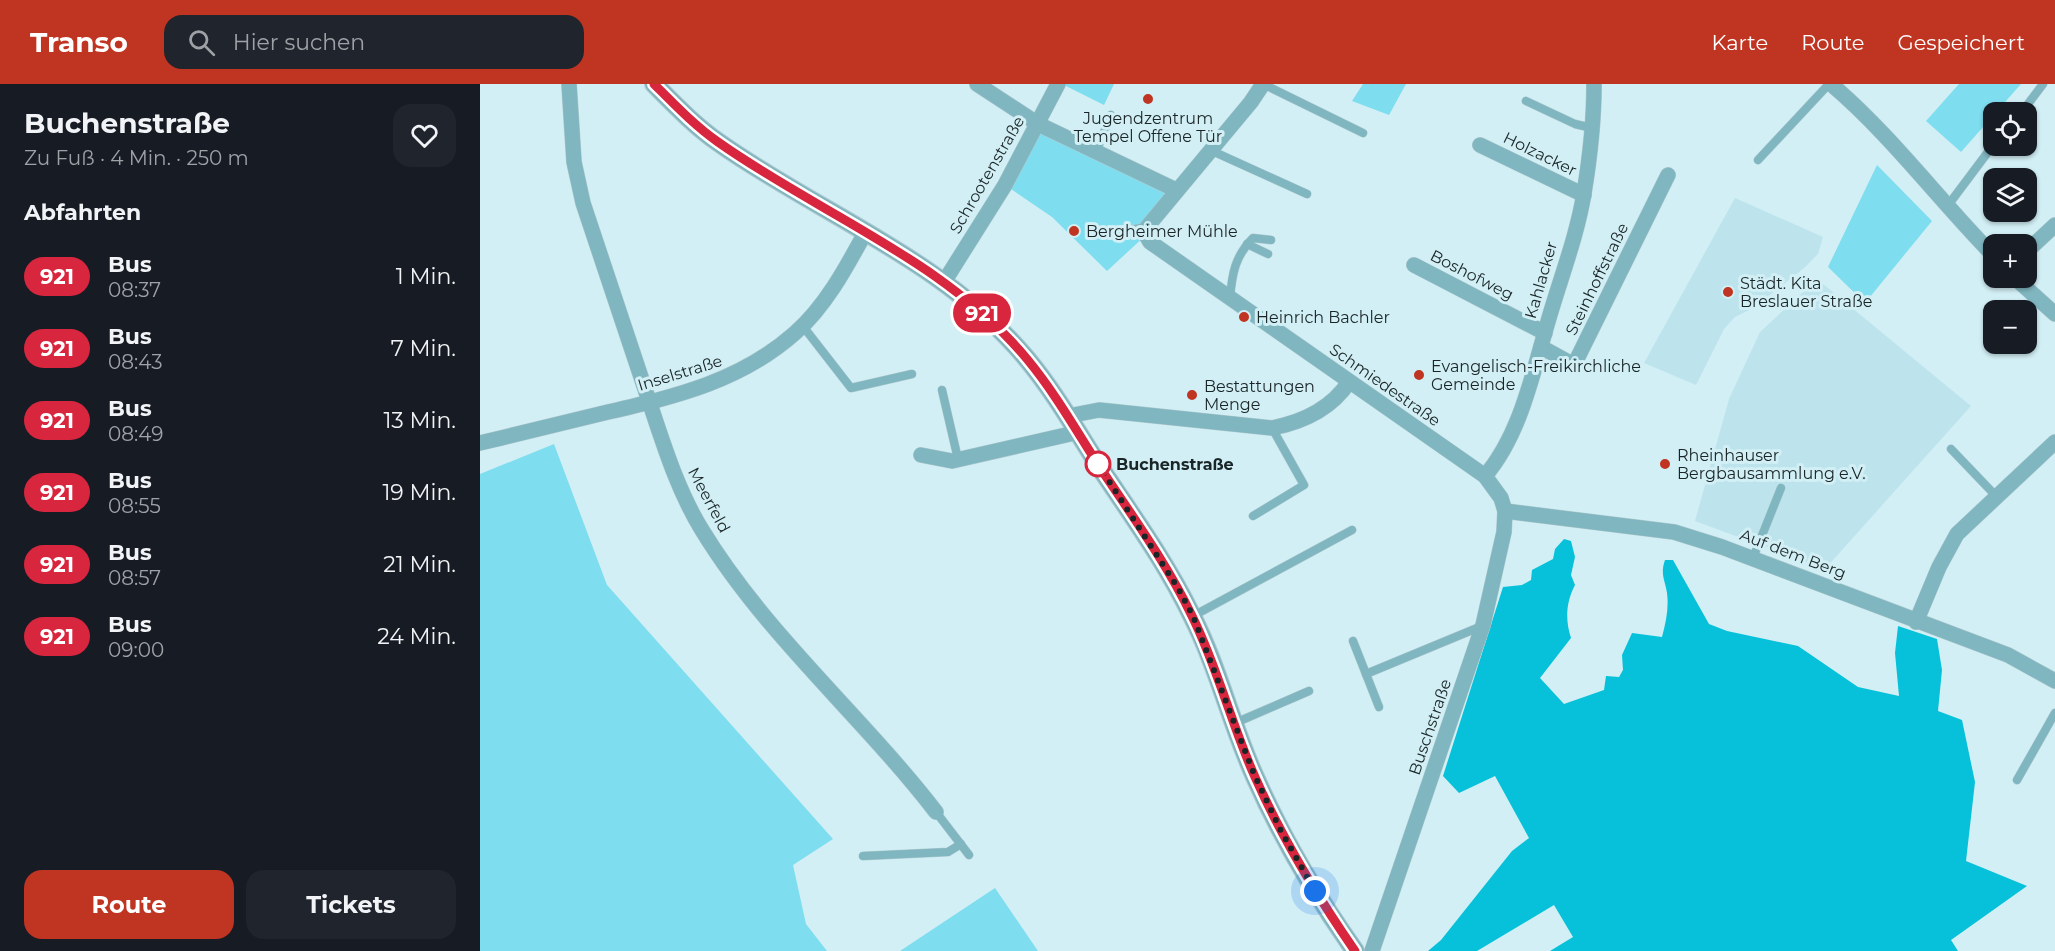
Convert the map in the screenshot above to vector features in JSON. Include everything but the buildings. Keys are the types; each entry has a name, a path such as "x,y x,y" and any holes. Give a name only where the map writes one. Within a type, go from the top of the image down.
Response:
{"street":[{"name":"Meerfeld","path":"569,84 574,162 583,203 674,473 701,529 735,580 816,675 903,770 936,813"},
{"path":"654,84 715,141 786,187 944,282 998,327 1027,358 1079,432 1178,588 1193,616 1254,774 1280,829 1327,911 1355,951"},
{"path":"977,84 1038,124 1176,190"},
{"path":"1146,231 1176,190 1263,84"},
{"name":"Kahlacker","path":"1485,476 1500,458 1509,441 1543,340 1584,195 1592,128 1594,84"},
{"path":"1830,84 1883,134 1946,208 1983,245"},
{"name":"Schrootenstraße","path":"944,282 1005,185 1057,91"},
{"name":"Holzacker","path":"1480,145 1584,195"},
{"name":"Steinhoffstraße","path":"1543,340 1574,365 1668,175"},
{"path":"2037,242 2055,225"},
{"name":"Schmiedestraße","path":"1146,231 1150,242 1485,476 1501,498 1505,511"},
{"name":"Inselstraße","path":"480,443 650,402 729,377 758,361 802,325 824,300 865,233"},
{"name":"Boshofweg","path":"1414,265 1543,340"},
{"path":"2026,288 2055,314"},
{"path":"1068,416 1099,410 1272,428 1295,423 1326,408 1341,395 1349,382"},
{"path":"921,455 952,460 1079,432"},
{"path":"1916,622 1939,567 1957,534 2055,442"},
{"name":"Auf dem Berg","path":"1505,511 1674,532 1753,558 1916,622 2008,655 2055,681"},
{"name":"Buschstraße","path":"1372,951 1483,625 1504,532 1505,511"}],"lane":[{"path":"1263,84 1363,133"},
{"path":"1758,160 1830,84"},
{"path":"2030,102 2043,84"},
{"path":"1526,102 1575,124 1592,128"},
{"path":"1096,152 1111,115"},
{"path":"1210,150 1307,194"},
{"path":"1946,208 1985,156"},
{"path":"1097,231 1101,234 1146,231"},
{"path":"1230,298 1234,264 1247,244 1253,238 1271,240"},
{"path":"1247,244 1268,254"},
{"path":"802,325 851,388 912,374"},
{"path":"942,390 958,459"},
{"path":"1253,516 1304,485 1272,428"},
{"path":"1951,449 1995,496"},
{"path":"1753,558 1781,488"},
{"path":"1193,616 1352,530"},
{"path":"1366,674 1483,625"},
{"path":"1353,641 1379,707"},
{"path":"1235,723 1309,691"},
{"path":"2017,780 2055,713"},
{"name":"Meerfeld","path":"936,813 969,855"},
{"path":"863,856 948,852 960,844"}],"shaded area":[{"path":"1062,84 1114,84 1104,105"},
{"path":"1363,84 1406,84 1389,115 1352,101"},
{"path":"1959,84 2021,84 2005,102 1983,102 1983,127 1961,152 1926,121"},
{"path":"1038,124 1176,190 1146,235 1107,271 1052,217 1005,185"},
{"path":"1877,165 1932,221 1865,303 1828,267"},
{"name":"Städt. Kita Breslauer Straße","path":"1735,198 1823,237 1818,254 1804,268 1755,307 1735,317 1724,329 1696,385 1644,363"},
{"path":"1817,279 1971,406 1825,569 1695,521 1729,399 1760,332"},
{"path":"554,444 607,585 833,839 793,865 806,924 827,951 480,951 480,474"},
{"path":"1564,539 1571,541 1575,557 1571,575 1575,585 1567,611 1571,638 1540,678 1564,704 1604,690 1606,676 1619,677 1623,670 1622,655 1632,633 1662,637 1668,604 1663,573 1665,560 1673,560 1709,624 1727,631 1798,646 1858,687 1899,696 1895,653 1898,626 1937,639 1942,670 1938,711 1962,720 1975,782 1966,861 2027,886 1951,940 1958,951 1550,951 1573,937 1554,905 1477,951 1428,951 1441,940 1512,851 1529,838 1495,776 1459,793 1443,776 1503,587 1522,585 1531,580 1532,570 1553,559 1555,549"},
{"path":"995,888 1038,951 900,951"}],"bus line":[{"name":"921","path":"654,84 715,141 786,187 905,255 944,282 998,327 1027,358 1068,416 1178,588 1193,616 1254,774 1280,829 1327,911 1355,951"}],"place":[{"name":"Jugendzentrum Tempel Offene Tür","path":"1148,99"},
{"name":"Bergheimer Mühle","path":"1074,231"},
{"name":"Städt. Kita Breslauer Straße","path":"1728,292"},
{"name":"Heinrich Bachler","path":"1244,317"},
{"name":"Evangelisch-Freikirchliche Gemeinde","path":"1419,375"},
{"name":"Bestattungen Menge","path":"1192,395"},
{"name":"Buchenstraße","path":"1098,464"},
{"name":"Rheinhauser Bergbausammlung e.V.","path":"1665,464"}],"route":[{"path":"1098,464 1178,588 1193,616 1254,774 1280,829 1315,891"}]}
